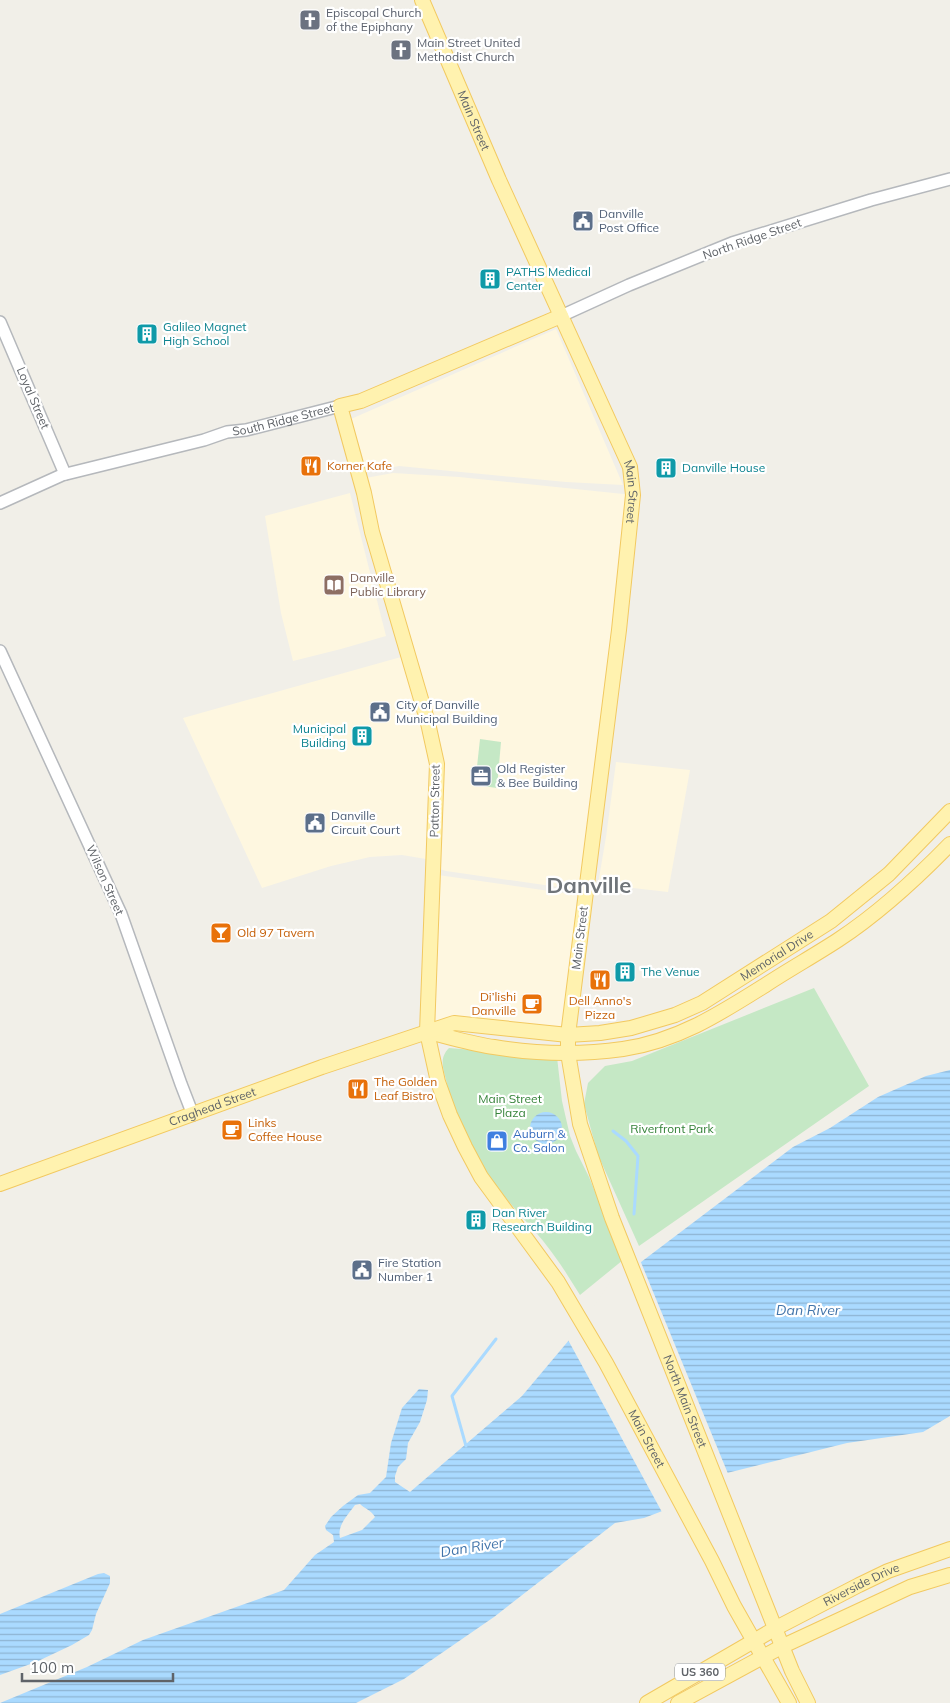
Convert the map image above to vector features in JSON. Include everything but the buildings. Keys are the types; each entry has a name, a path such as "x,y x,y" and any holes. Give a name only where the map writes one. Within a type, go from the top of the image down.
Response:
{"main road":[{"name":"Main Street","path":"422,0 499,180 630,467 633,495 620,630 568,1035 568,1053"},
{"name":"South Ridge Street","path":"340,406 361,401 561,316"},
{"name":"Patton Street","path":"340,406 362,486 372,532 428,723 436,764 427,1032 438,1082 450,1115 465,1147 492,1194 529,1243"},
{"name":"Memorial Drive","path":"568,1035 600,1033 638,1027 675,1015 702,1003 831,921 888,874 950,811"},
{"name":"Memorial Drive","path":"568,1053 598,1052 650,1044 700,1025 830,945 908,884 950,844"},
{"name":"Craghead Street","path":"0,1184 322,1067 454,1023 568,1035"},
{"path":"427,1032 504,1049 568,1053"},
{"name":"North Main Street","path":"568,1053 580,1124 612,1218 776,1628"},
{"name":"Main Street","path":"529,1243 558,1282 629,1404 753,1641"},
{"name":"Riverside Drive","path":"776,1628 888,1571 950,1549"},
{"name":"Riverside Drive","path":"783,1646 910,1587 950,1574"},
{"path":"776,1628 808,1703"},
{"name":"US 360","path":"648,1703 776,1628"},
{"path":"753,1641 789,1703"},
{"name":"US 360","path":"678,1703 761,1656 783,1646"}],"street":[{"name":"North Ridge Street","path":"561,316 629,285 732,243 871,200 950,179"},
{"name":"Loyal Street","path":"0,322 65,474"},
{"name":"South Ridge Street","path":"0,503 65,474 204,440 227,432 246,430 340,406"},
{"name":"Wilson Street","path":"0,651 121,914 180,1084 193,1115"}],"shaded area":[{"path":"556,329 623,485 566,482 399,466 367,472 351,419"},
{"path":"393,473 459,477 633,495 586,891 446,871 433,867 436,766 360,479"},
{"name":"Danville Public Library","path":"350,493 386,636 293,661 281,613 265,516"},
{"path":"401,657 413,691 429,763 426,859 402,855 370,857 331,866 262,888 183,718"},
{"path":"616,762 690,770 668,892 598,884"},
{"path":"438,875 577,895 565,1030 433,1026"}],"green space":[{"path":"480,739 501,742 497,788 475,785"},
{"name":"Riverfront Park","path":"814,988 869,1086 639,1246 598,1155 584,1104 588,1083 605,1066 632,1061"},
{"name":"Main Street Plaza","path":"449,1048 557,1057 562,1101 570,1136 623,1260 580,1295 548,1247 496,1185 470,1144 456,1115 443,1069 444,1056"}],"water":[{"name":"Dan River","path":"950,1070 950,1416 923,1432 847,1443 727,1473 694,1499 644,1518 615,1523 494,1617 404,1679 356,1703 0,1703 87,1667 143,1640 284,1590 315,1555 334,1542 333,1535 326,1530 325,1526 331,1517 358,1495 370,1493 386,1477 391,1443 402,1408 419,1389 428,1390 427,1400 420,1422 408,1443 406,1459 398,1467 395,1476 395,1482 410,1492 522,1396 596,1308 612,1284 793,1147 830,1128 878,1097 926,1076","holes":["360,1504 375,1517 362,1530 340,1538 340,1529 346,1516 355,1505"]},
{"path":"546,1112 557,1117 562,1128 557,1139 546,1144 535,1139 530,1128 535,1117"},
{"path":"104,1573 110,1576 110,1583 89,1635 36,1662 0,1675 0,1614"}],"pier":[{"path":"640,1260 729,1476 695,1501 663,1514 567,1338 594,1306 610,1282"}],"waterway":[{"path":"613,1131 626,1141 638,1156 634,1214"},
{"path":"466,1446 452,1396 496,1339"}],"place":[{"name":"Episcopal Church of the Epiphany","path":"310,20"},
{"name":"Main Street United Methodist Church","path":"401,50"},
{"name":"Danville Post Office","path":"583,221"},
{"name":"PATHS Medical Center","path":"490,279"},
{"name":"Galileo Magnet High School","path":"147,334"},
{"name":"Korner Kafe","path":"311,466"},
{"name":"Danville House","path":"666,468"},
{"name":"Danville Public Library","path":"334,585"},
{"name":"City of Danville Municipal Building","path":"380,712"},
{"name":"Municipal Building","path":"362,736"},
{"name":"Old Register & Bee Building","path":"481,776"},
{"name":"Danville Circuit Court","path":"315,823"},
{"name":"Old 97 Tavern","path":"221,933"},
{"name":"The Venue","path":"625,972"},
{"name":"Dell Anno's Pizza","path":"600,980"},
{"name":"Di’lishi Danville","path":"532,1004"},
{"name":"The Golden Leaf Bistro","path":"358,1089"},
{"name":"Links Coffee House","path":"232,1130"},
{"name":"Auburn & Co. Salon","path":"497,1141"},
{"name":"Dan River Research Building","path":"476,1220"},
{"name":"Fire Station Number 1","path":"362,1270"}],"district":[{"name":"Danville","path":"589,885"}]}
